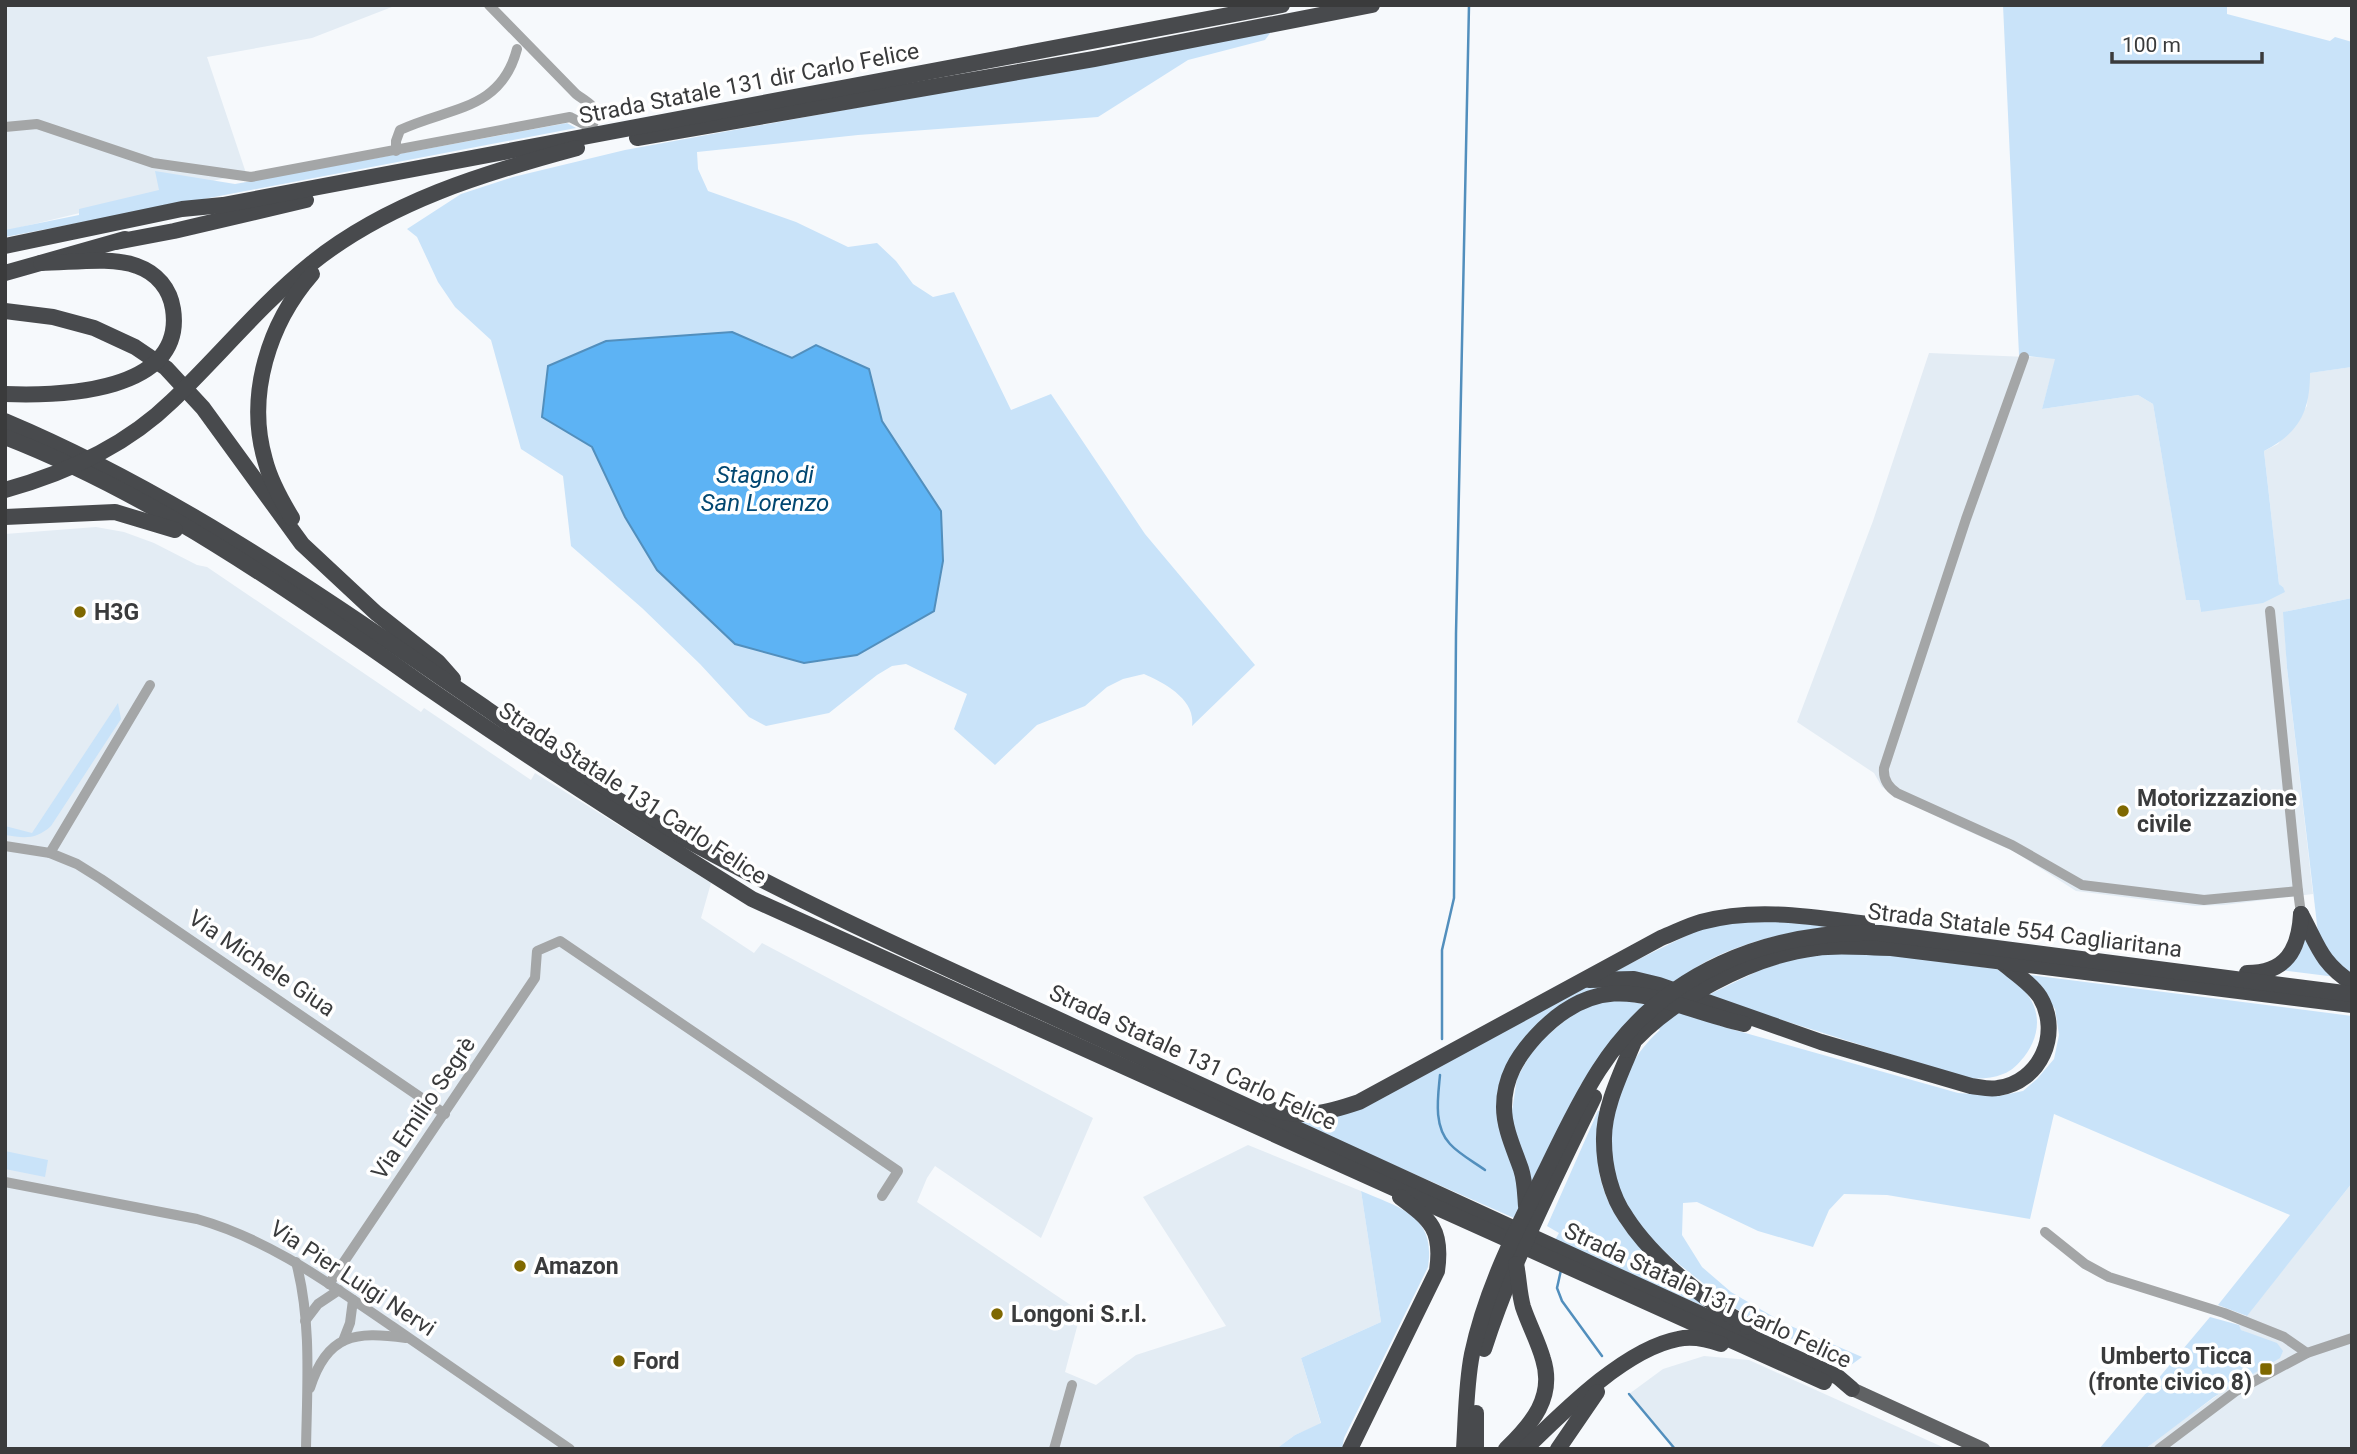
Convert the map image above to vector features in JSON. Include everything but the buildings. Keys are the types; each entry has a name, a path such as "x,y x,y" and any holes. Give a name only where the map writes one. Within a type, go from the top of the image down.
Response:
{"highway":[{"name":"Strada Statale 131 dir Carlo Felice","path":"223,205 595,130 1282,5"},
{"name":"Strada Statale 131 dir Carlo Felice","path":"577,148 1094,59 1372,5"},
{"path":"5,490 44,480 131,435 170,403 310,264 362,228 459,183 577,148"},
{"path":"116,242 334,193 577,148"},
{"path":"5,273 116,242 223,205"},
{"path":"5,246 182,209 223,205"},
{"path":"318,557 285,506 265,460 259,423 265,359 279,320 304,283 329,257 386,217"},
{"path":"5,394 79,393 110,385 135,376 149,367 169,347 173,337 175,323 171,298 166,287 150,272 117,261 41,263"},
{"path":"5,311 53,317 94,328 135,347 166,368 203,408 271,505 302,544 376,613 438,662 470,698"},
{"name":"Strada Statale 131 Carlo Felice","path":"5,421 121,475 211,525 280,568 662,827 767,884 1807,1369"},
{"name":"Strada Statale 131 Carlo Felice","path":"12,440 104,482 242,560 637,828 752,899 1807,1369 1838,1377 1852,1389"},
{"path":"5,517 115,512 162,525 179,532 273,591 377,663 430,689"},
{"path":"1219,1094 1228,1091 1287,1114 1314,1115 1359,1102 1661,938 1700,923 1771,913 1896,927 1929,938"},
{"path":"2233,979 2240,973 2272,970 2285,962 2294,946 2301,914"},
{"path":"2301,914 2322,957 2352,983"},
{"name":"Strada Statale 554 Cagliaritana","path":"1472,1448 1479,1362 1514,1256 1572,1116 1600,1068 1632,1028 1740,956 1793,939 1854,932 1929,938 2352,993"},
{"name":"Strada Statale 554 Cagliaritana","path":"1704,980 1792,952 1819,947 1891,948 2352,1005"},
{"path":"1584,980 1634,979 1659,985 1821,1042 1989,1089 2009,1086 2022,1080 2041,1060 2046,1047 2049,1023 2039,996 2000,961"},
{"path":"1533,1208 1512,1146 1504,1110 1505,1083 1522,1052 1544,1028 1589,997 1626,992 1707,1016 1821,1042"},
{"name":"Strada Statale 554 Cagliaritana","path":"1533,1208 1603,1079 1655,1014"},
{"path":"1524,1449 1610,1372 1658,1345 1679,1338 1700,1338 1718,1343 1789,1374 1807,1369 1799,1352 1751,1329 1713,1303 1656,1254 1625,1216 1608,1177 1604,1138 1612,1093 1633,1042"},
{"path":"1354,1446 1437,1271 1440,1249 1435,1231 1424,1215 1374,1178"},
{"path":"1506,1449 1542,1407 1548,1376 1524,1307 1514,1256"},
{"path":"1558,1449 1610,1372"}],"main road":[{"path":"1852,1389 1983,1449"}],"street":[{"path":"5,127 37,124 153,163 251,177 570,117 595,130 597,112 592,105 576,94 489,5"},
{"path":"396,151 400,130 445,116 497,88 512,67 517,49"},
{"path":"2024,357 1966,519 1884,768 1884,777 1890,788 1897,793 2012,845 2082,885 2204,900 2298,891"},
{"path":"2270,611 2301,914"},
{"path":"50,853 150,685"},
{"name":"Via Michele Giua","path":"5,846 50,853 77,864 445,1114"},
{"name":"Via Emilio Segrè","path":"305,1321 334,1287 535,978 537,951 560,942 898,1171 882,1196"},
{"name":"Via Pier Luigi Nervi","path":"5,1182 217,1225 256,1240 296,1262 354,1300 570,1449"},
{"path":"2045,1232 2085,1264 2109,1277 2224,1313 2284,1337 2307,1353"},
{"path":"296,1262 303,1289 305,1321 306,1449"},
{"path":"343,1340 350,1324 354,1300"},
{"path":"307,1397 323,1357 343,1340 378,1334 408,1338"},
{"path":"2160,1449 2236,1391 2307,1353 2352,1338"},
{"path":"1054,1449 1072,1385"}],"shaded area":[{"path":"5,5 397,5 312,38 207,57 246,173 5,231"},
{"path":"2003,5 2227,5 2227,14 2330,41 2335,37 2352,42 2352,367 2310,373 2308,399 2300,420 2286,437 2264,451 2279,584 2285,592 2263,603 2201,612 2199,600 2186,600 2153,404 2138,395 2042,409 2055,359 2019,355"},
{"path":"1271,32 1265,40 1188,60 1098,117 858,135 697,152 698,169 708,191 796,222 848,247 877,243 896,261 913,284 933,297 954,292 1011,410 1051,394 1145,534 1255,665 1192,726 1192,717 1184,700 1161,682 1144,674 1123,679 1107,687 1085,706 1037,725 995,765 954,729 967,694 906,664 892,666 877,675 829,713 766,726 749,717 700,664 642,608 571,546 563,476 521,449 491,340 455,307 438,282 417,237 407,229 461,194 513,177 625,150"},
{"path":"567,123 576,128 5,237 5,230 79,215 79,209 159,190 155,171 235,184"},
{"path":"1929,353 2056,358 2042,409 2138,395 2153,404 2186,599 2199,600 2201,612 2283,587 2279,584 2264,451 2278,444 2307,406 2309,373 2352,367 2352,598 2284,612 2287,668 2313,894 2195,906 2076,891 2015,852 1950,823 1882,787 1874,773 1797,722 1873,521"},
{"path":"96,527 124,532 207,567 421,712 424,708 531,780 535,773 711,883 701,918 754,953 762,943 1093,1118 1041,1238 935,1166 917,1202 1081,1312 1065,1372 1096,1385 1136,1355 1226,1326 1143,1197 1248,1145 1361,1191 1381,1322 1301,1358 1321,1424 1295,1435 1276,1449 5,1449 5,534"},
{"path":"2352,598 2352,977 2330,955 2318,933 2283,612"},
{"path":"118,703 121,719 51,826 30,837 5,835 5,826 32,833"},
{"path":"1764,920 1840,926 1789,933 1738,947 1707,961 1670,984 1613,972 1698,930 1730,923"},
{"path":"2301,927 2336,977 2280,970"},
{"path":"1809,953 1875,953 1997,969 2020,986 2034,1007 2037,1018 2032,1044 2022,1060 2006,1073 1989,1078 1966,1078 1706,996 1758,971"},
{"path":"2030,975 2352,1016 2352,1183 2247,1316 2218,1305 2290,1215 2054,1114 2030,1219 1887,1195 1844,1194 1829,1210 1813,1247 1758,1231 1697,1202 1683,1203 1682,1235 1702,1267 1731,1292 1784,1323 1862,1357 1851,1365 1764,1326 1725,1300 1661,1248 1643,1230 1618,1189 1611,1166 1610,1140 1614,1111 1631,1067 1643,1047 1660,1030 1634,1017 1603,1053 1580,1086 1533,1187 1511,1118 1517,1078 1535,1046 1576,1011 1609,997 1682,1012 1724,1027 1958,1093 1999,1096 2023,1091 2054,1059 2059,1035 2055,1009"},
{"path":"1623,982 1586,993 1499,1086 1520,1187 1520,1207 1514,1218 1294,1121 1318,1120 1586,986"},
{"path":"1598,1111 1601,1111 1597,1147 1600,1177 1610,1204 1624,1228 1644,1250 1717,1310 1716,1312 1555,1240 1559,1233 1547,1226"},
{"path":"5,1151 48,1160 45,1177 5,1169"},
{"path":"2352,1183 2352,1449 2146,1449 2236,1382 2252,1335 2241,1330 2239,1325"},
{"path":"1361,1191 1401,1209 1421,1225 1429,1250 1428,1267 1344,1438 1342,1449 1276,1449 1295,1435 1321,1423 1301,1358 1381,1322"},
{"path":"2210,1317 2239,1325 2241,1330 2277,1343 2283,1351 2280,1358 2214,1397 2145,1449 2099,1449"},
{"path":"1704,1356 1749,1360 1947,1449 1676,1449 1629,1394 1663,1369"}],"water":[{"name":"Stagno di San Lorenzo","path":"732,332 792,358 816,345 869,369 882,421 941,511 943,561 934,611 857,655 804,663 735,644 657,570 625,517 592,447 542,417 548,366 606,341"}],"waterway":[{"path":"1442,1039 1442,950 1454,898 1456,634 1469,5"},
{"path":"1440,1075 1438,1111 1441,1129 1450,1144 1485,1170"},
{"path":"1561,1270 1557,1288 1562,1301 1602,1356"},
{"path":"1629,1394 1675,1449"}],"place":[{"name":"H3G","path":"80,612"},
{"name":"Motorizzazione civile","path":"2123,811"},
{"name":"Amazon","path":"520,1266"},
{"name":"Longoni S.r.l.","path":"997,1314"},
{"name":"Ford","path":"619,1361"},
{"name":"Umberto Ticca (fronte civico 8)","path":"2266,1369"}]}
